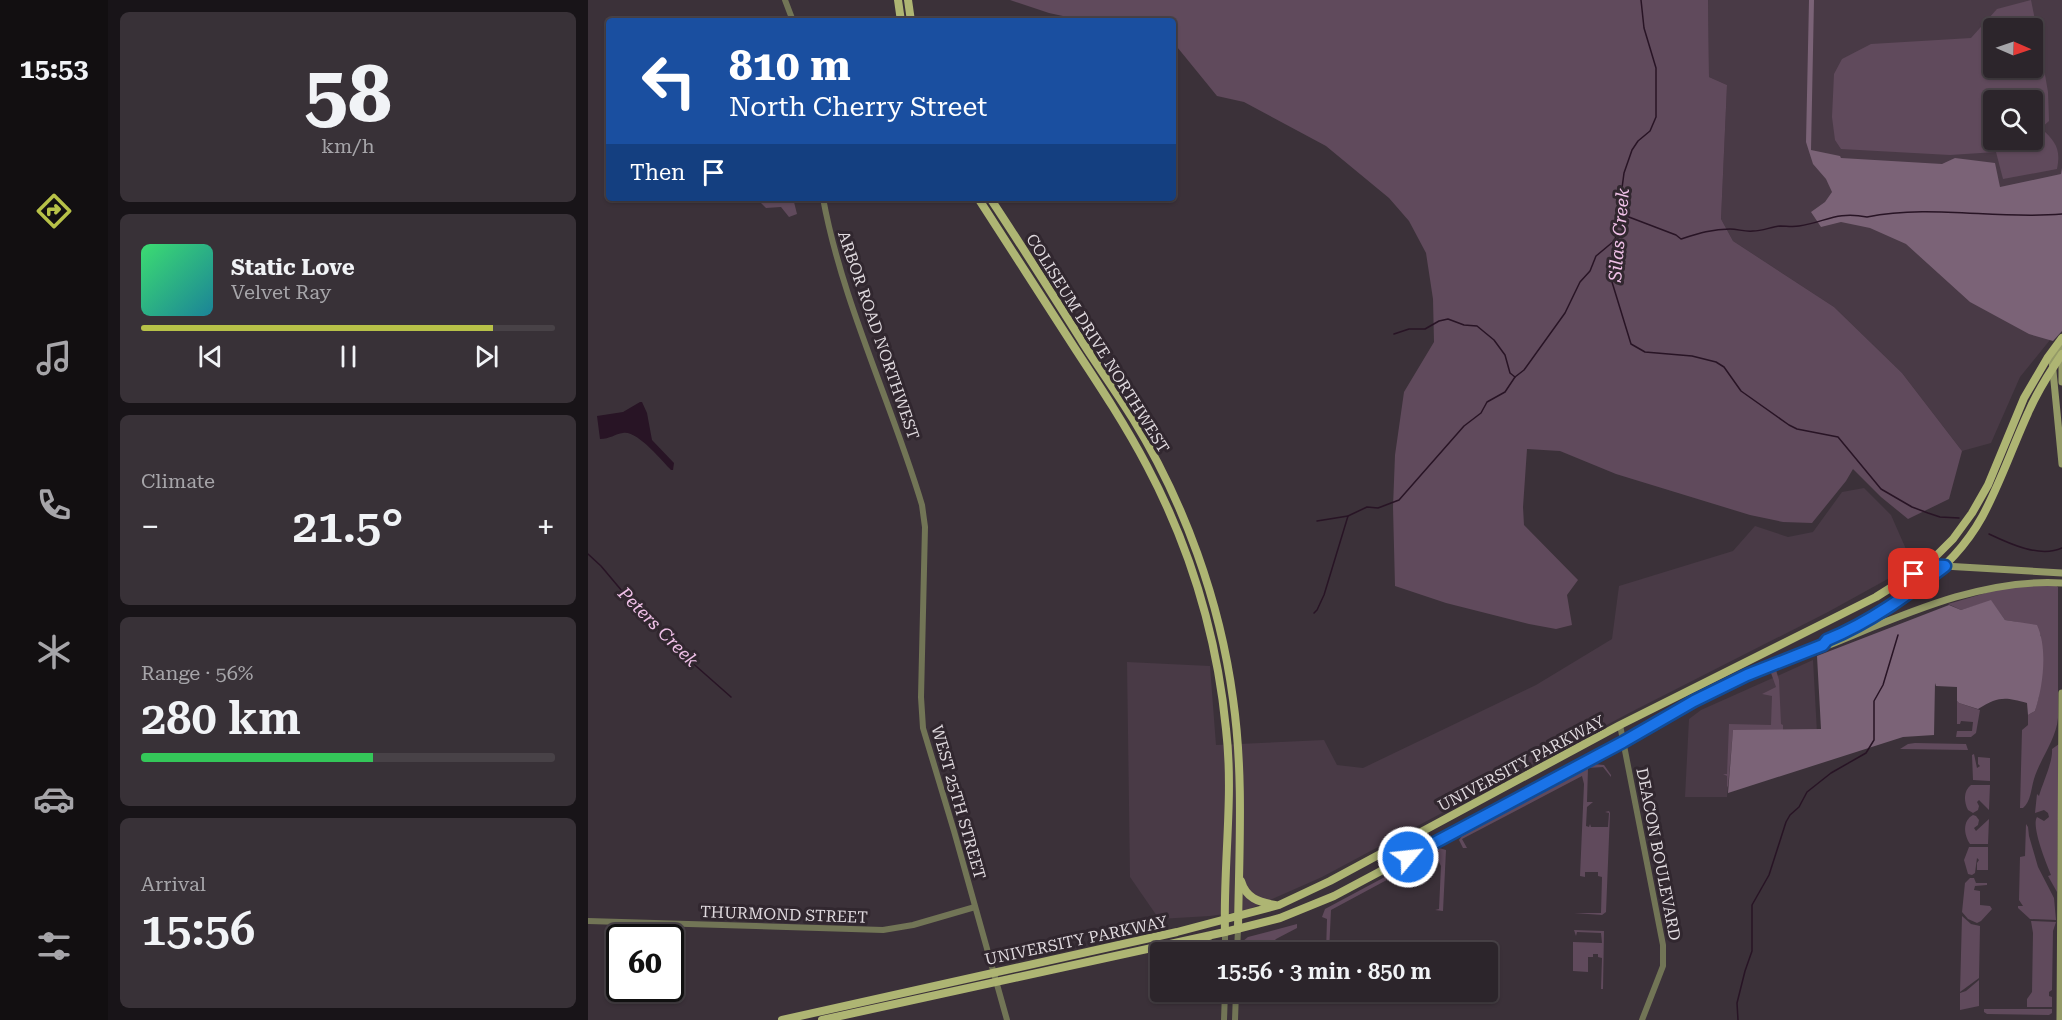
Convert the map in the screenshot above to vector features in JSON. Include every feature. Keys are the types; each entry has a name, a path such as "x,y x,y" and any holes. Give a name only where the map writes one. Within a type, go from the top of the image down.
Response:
{"main road":[{"path":"898,0 901,18"},
{"path":"908,0 911,18"},
{"name":"COLISEUM DRIVE NORTHWEST","path":"980,201 1125,425 1148,467 1183,547 1207,621 1223,698 1228,758 1229,820 1226,932"},
{"name":"COLISEUM DRIVE NORTHWEST","path":"992,201 1133,420 1159,465 1193,543 1216,618 1233,697 1240,773 1238,929"},
{"name":"UNIVERSITY PARKWAY","path":"782,1020 1238,918 1279,905 1340,876 1620,725 1876,597 1927,565 1953,539 1977,506 2024,398 2062,338"},
{"path":"2062,345 2053,359 2062,464"},
{"name":"UNIVERSITY PARKWAY","path":"822,1020 1226,932 1280,918 1347,889 1623,742 1694,701 1736,680 1823,645 1827,640 1881,612 1945,566 1982,516 2028,412 2062,354"},
{"path":"2062,359 2062,382"},
{"path":"1927,565 2062,573"},
{"path":"1823,645 1829,645 1980,590 2023,583 2062,583"},
{"path":"2060,1020 2062,693"},
{"path":"1474,804 1481,817"},
{"path":"1228,847 1240,849"},
{"path":"1240,873 1242,884 1253,898 1261,903 1279,905"},
{"path":"1340,876 1347,889"},
{"path":"1187,940 1208,942"}],"street":[{"path":"785,0 792,18"},
{"name":"ARBOR ROAD NORTHWEST","path":"824,201 832,242 847,289 915,480"},
{"name":"WEST 25TH STREET","path":"915,480 925,527 921,697 923,728 1007,1020"},
{"name":"DEACON BOULEVARD","path":"1620,725 1663,945 1663,966 1642,1020"},
{"name":"THURMOND STREET","path":"588,921 883,930 913,925 975,907"},
{"path":"1237,942 1238,929"},
{"path":"1226,932 1226,942"},
{"path":"1224,1020 1225,1002"},
{"path":"1235,1020 1236,1002"}],"shaded area":[{"path":"1010,0 1708,0 1709,77 1727,85 1721,219 1733,241 1834,307 1902,373 1962,451 1949,499 1908,519 1881,497 1853,469 1812,523 1783,522 1750,515 1616,474 1560,451 1527,449 1524,525 1578,580 1567,595 1572,625 1556,629 1529,624 1446,603 1395,586 1393,507 1395,455 1404,392 1434,342 1433,299 1426,253 1409,221 1389,198 1326,146 1244,102 1217,96 1176,46 1176,18 1072,18"},
{"path":"1708,0 2062,0 2062,325 2020,377 1991,443 1962,451 1902,373 1834,307 1733,241 1721,219 1727,85 1709,77"},
{"path":"1809,0 1814,0 1811,150 1841,158 1942,164 1955,158 1995,163 2000,187 2061,174 2062,168 2062,331 2053,341 2029,334 1970,302 1906,244 1870,228 1841,222 1821,227 1811,212 1825,202 1832,192 1826,179 1813,164 1806,142"},
{"path":"2031,0 2035,18 1989,18 1997,9"},
{"path":"1983,25 1983,78 2043,78 2043,68 2048,92 2049,121 2043,126 2043,90 1983,90 1983,150 2043,150 2043,130 2058,151 2057,169 2003,179 1996,152 1950,155 1841,149 1835,140 1832,117 1834,74 1842,59 1871,44 1971,38"},
{"path":"759,201 794,201 797,214 789,217 781,207 766,208"},
{"path":"640,402 647,413 652,440 674,463 673,470 642,441 629,433 600,439 597,416 623,412"},
{"path":"1864,488 1891,515 1913,565 1828,612 1629,713 1322,877 1245,911 1159,919 1130,877 1127,662 1210,666 1216,745 1324,740 1337,765 1363,768 1536,685 1612,639 1619,586 1733,551 1755,526 1788,537 1813,532 1842,492"},
{"path":"2030,585 2058,587 2058,718 2029,798 2026,805 2020,808 2022,730 2028,725 2028,715 2035,711 2039,696 2041,635 2017,622 2005,620 1991,601 1961,610 1948,604 2003,588"},
{"path":"1991,600 2005,620 2037,625 2042,645 2043,668 2035,711 2028,715 2027,703 2007,699 1991,702 1978,709 1957,701 1957,687 1936,686 1935,683 1934,735 1903,737 1728,793 1733,730 1821,729 1817,656 1949,605 1961,610"},
{"path":"1813,660 1817,733 1733,735 1727,797 1685,797 1689,719 1701,710"},
{"path":"1782,666 1776,670 1779,680 1783,730 1733,730 1727,787 1727,776 1723,774 1727,774 1729,724 1771,725 1772,696 1762,694 1776,687 1771,673"},
{"path":"1957,701 1980,710 1976,733 1971,737 1956,737 1957,731 1972,731 1973,722 1961,721 1957,724"},
{"path":"1915,743 1966,744 1968,750 1900,749"},
{"path":"2059,744 2057,892 2048,876 2051,875 2036,828 2037,817 2044,821 2049,817 2048,813 2044,810 2035,813 2037,794 2039,796 2051,760 2052,749"},
{"path":"1974,754 1977,768 1980,766 1978,757 1990,758 1990,781 1973,780 1972,755"},
{"path":"1593,764 1604,765 1611,775 1611,777 1603,767 1588,768 1587,802 1593,802 1587,807 1586,826 1589,827 1590,824 1591,827 1608,827 1609,813 1605,812 1610,813 1606,912 1602,915 1574,913 1601,913 1602,877 1598,876 1598,872 1585,872 1585,877 1580,876 1584,784 1582,776 1462,839 1467,848 1463,848 1459,840 1462,836"},
{"path":"1971,785 1990,785 1989,810 1979,800 1978,810 1973,813 1968,810 1965,797"},
{"path":"1973,815 1979,820 1978,825 1974,828 1976,831 1989,819 1988,844 1970,844 1965,832 1967,821"},
{"path":"2026,824 2038,867 2054,898 2056,920 2030,919 2018,908 2018,906 2023,906 2019,900 2020,857 2025,856"},
{"path":"1969,847 1988,847 1988,870 1977,870 1979,860 1977,858 1975,873 1968,874 1964,860"},
{"path":"1439,848 1446,850 1443,911 1435,910 1439,909 1441,866 1435,854 1331,910 1329,942 1326,942 1327,919 1322,917 1325,909"},
{"path":"1970,878 1974,878 1976,883 1987,883 1987,885 1975,886 1974,890 1980,891 1980,905 1990,906 1992,909 1977,923 1968,919 1962,912 1965,883"},
{"path":"1962,916 1971,924 1980,926 1979,978 1960,992"},
{"path":"2031,921 2056,922 2053,931 2052,990 2049,992 2049,996 2052,997 2052,1007 2027,1007 2027,999 2032,992 2033,933"},
{"path":"1297,924 1297,928 1273,942 1243,942 1248,937"},
{"path":"1574,930 1604,931 1603,989 1601,989 1602,958 1598,957 1598,954 1588,957 1588,972 1573,971 1573,942 1602,943 1601,933 1577,932 1576,936"},
{"path":"1979,980 1979,1006 1960,1010 1960,993"},
{"path":"1984,1009 2052,1009 2052,1013 2049,1015 1987,1014"}],"waterway":[{"name":"Silas Creek","path":"1641,0 1644,28 1656,68 1656,117 1650,131 1638,141 1632,150 1624,173 1612,282 1631,344 1645,352 1692,356 1716,362 1724,367 1741,391 1789,425 1797,429 1838,437 1881,489 1912,507 1928,513 1940,517 1959,518"},
{"path":"1621,214 1681,239 1717,230 1756,231 1780,226 1799,226 1847,215 1867,217 1915,212 2062,214"},
{"path":"1317,521 1348,516 1367,507 1378,508 1399,500 1464,426 1481,413 1487,402 1505,392 1515,377 1524,370 1565,313 1580,282 1590,271 1596,256 1614,241"},
{"path":"1394,334 1409,329 1425,329 1448,319 1464,325 1477,326 1494,340 1505,355 1510,373 1515,377"},
{"path":"1314,613 1324,595 1348,516"},
{"name":"Silas Creek","path":"1989,534 2035,551 2053,551 2062,548"},
{"name":"Peters Creek","path":"588,554 671,644 731,697"},
{"path":"1738,1020 1737,1003 1752,951 1752,905 1769,875 1786,822 1799,807 1807,792 1831,773 1866,753 1874,740 1874,701 1883,685 1898,635"}],"route":[{"path":"1408,857 1623,742 1694,701 1747,675 1823,645 1827,640 1881,612 1945,566 1927,565 1914,574"}]}
